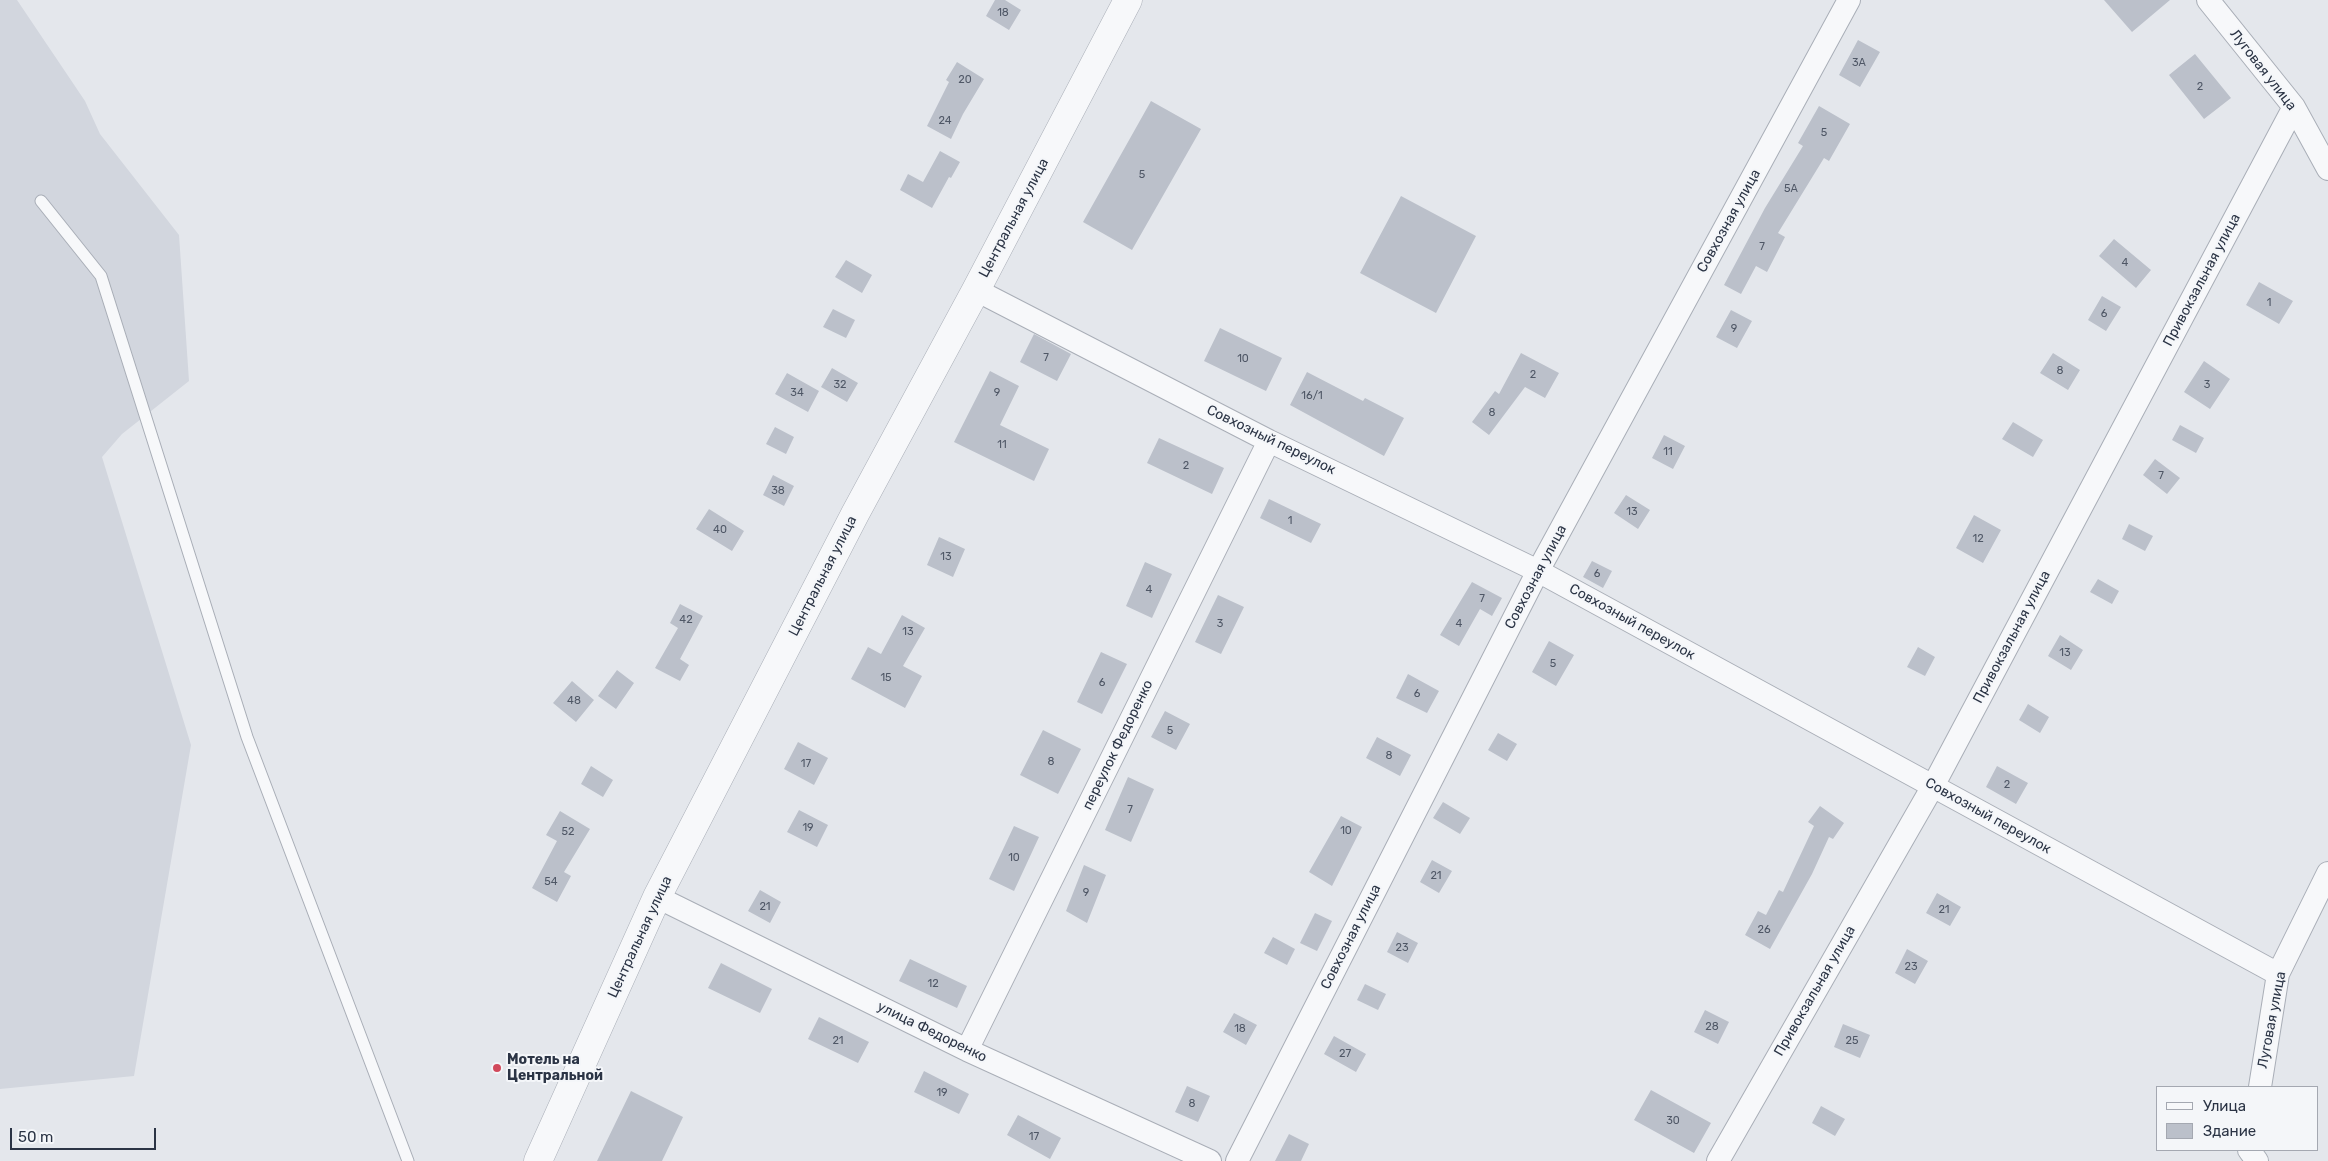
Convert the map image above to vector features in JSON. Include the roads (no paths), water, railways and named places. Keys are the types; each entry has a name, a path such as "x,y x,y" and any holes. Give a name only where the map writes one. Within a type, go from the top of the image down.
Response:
{"street":[{"name":"Центральная улица","path":"538,1161 657,897 855,514 976,290 1128,0"},
{"name":"Совхозная улица","path":"1238,1161 1538,571 1849,0"},
{"name":"Луговая улица","path":"2208,0 2294,107 2328,169"},
{"name":"Привокзальная улица","path":"1718,1161 1933,786 2294,107"},
{"name":"Совхозный переулок","path":"976,290 1269,440 1538,571 2278,974"},
{"name":"переулок Федоренко","path":"967,1050 1269,440"},
{"name":"Луговая улица","path":"2260,1086 2278,974 2328,873"},
{"name":"улица Федоренко","path":"657,897 967,1050 1210,1161"}],"lane":[{"path":"41,201 101,276 247,737 408,1161"}],"place":[{"name":"Мотель на Центральной","path":"497,1068"}]}
